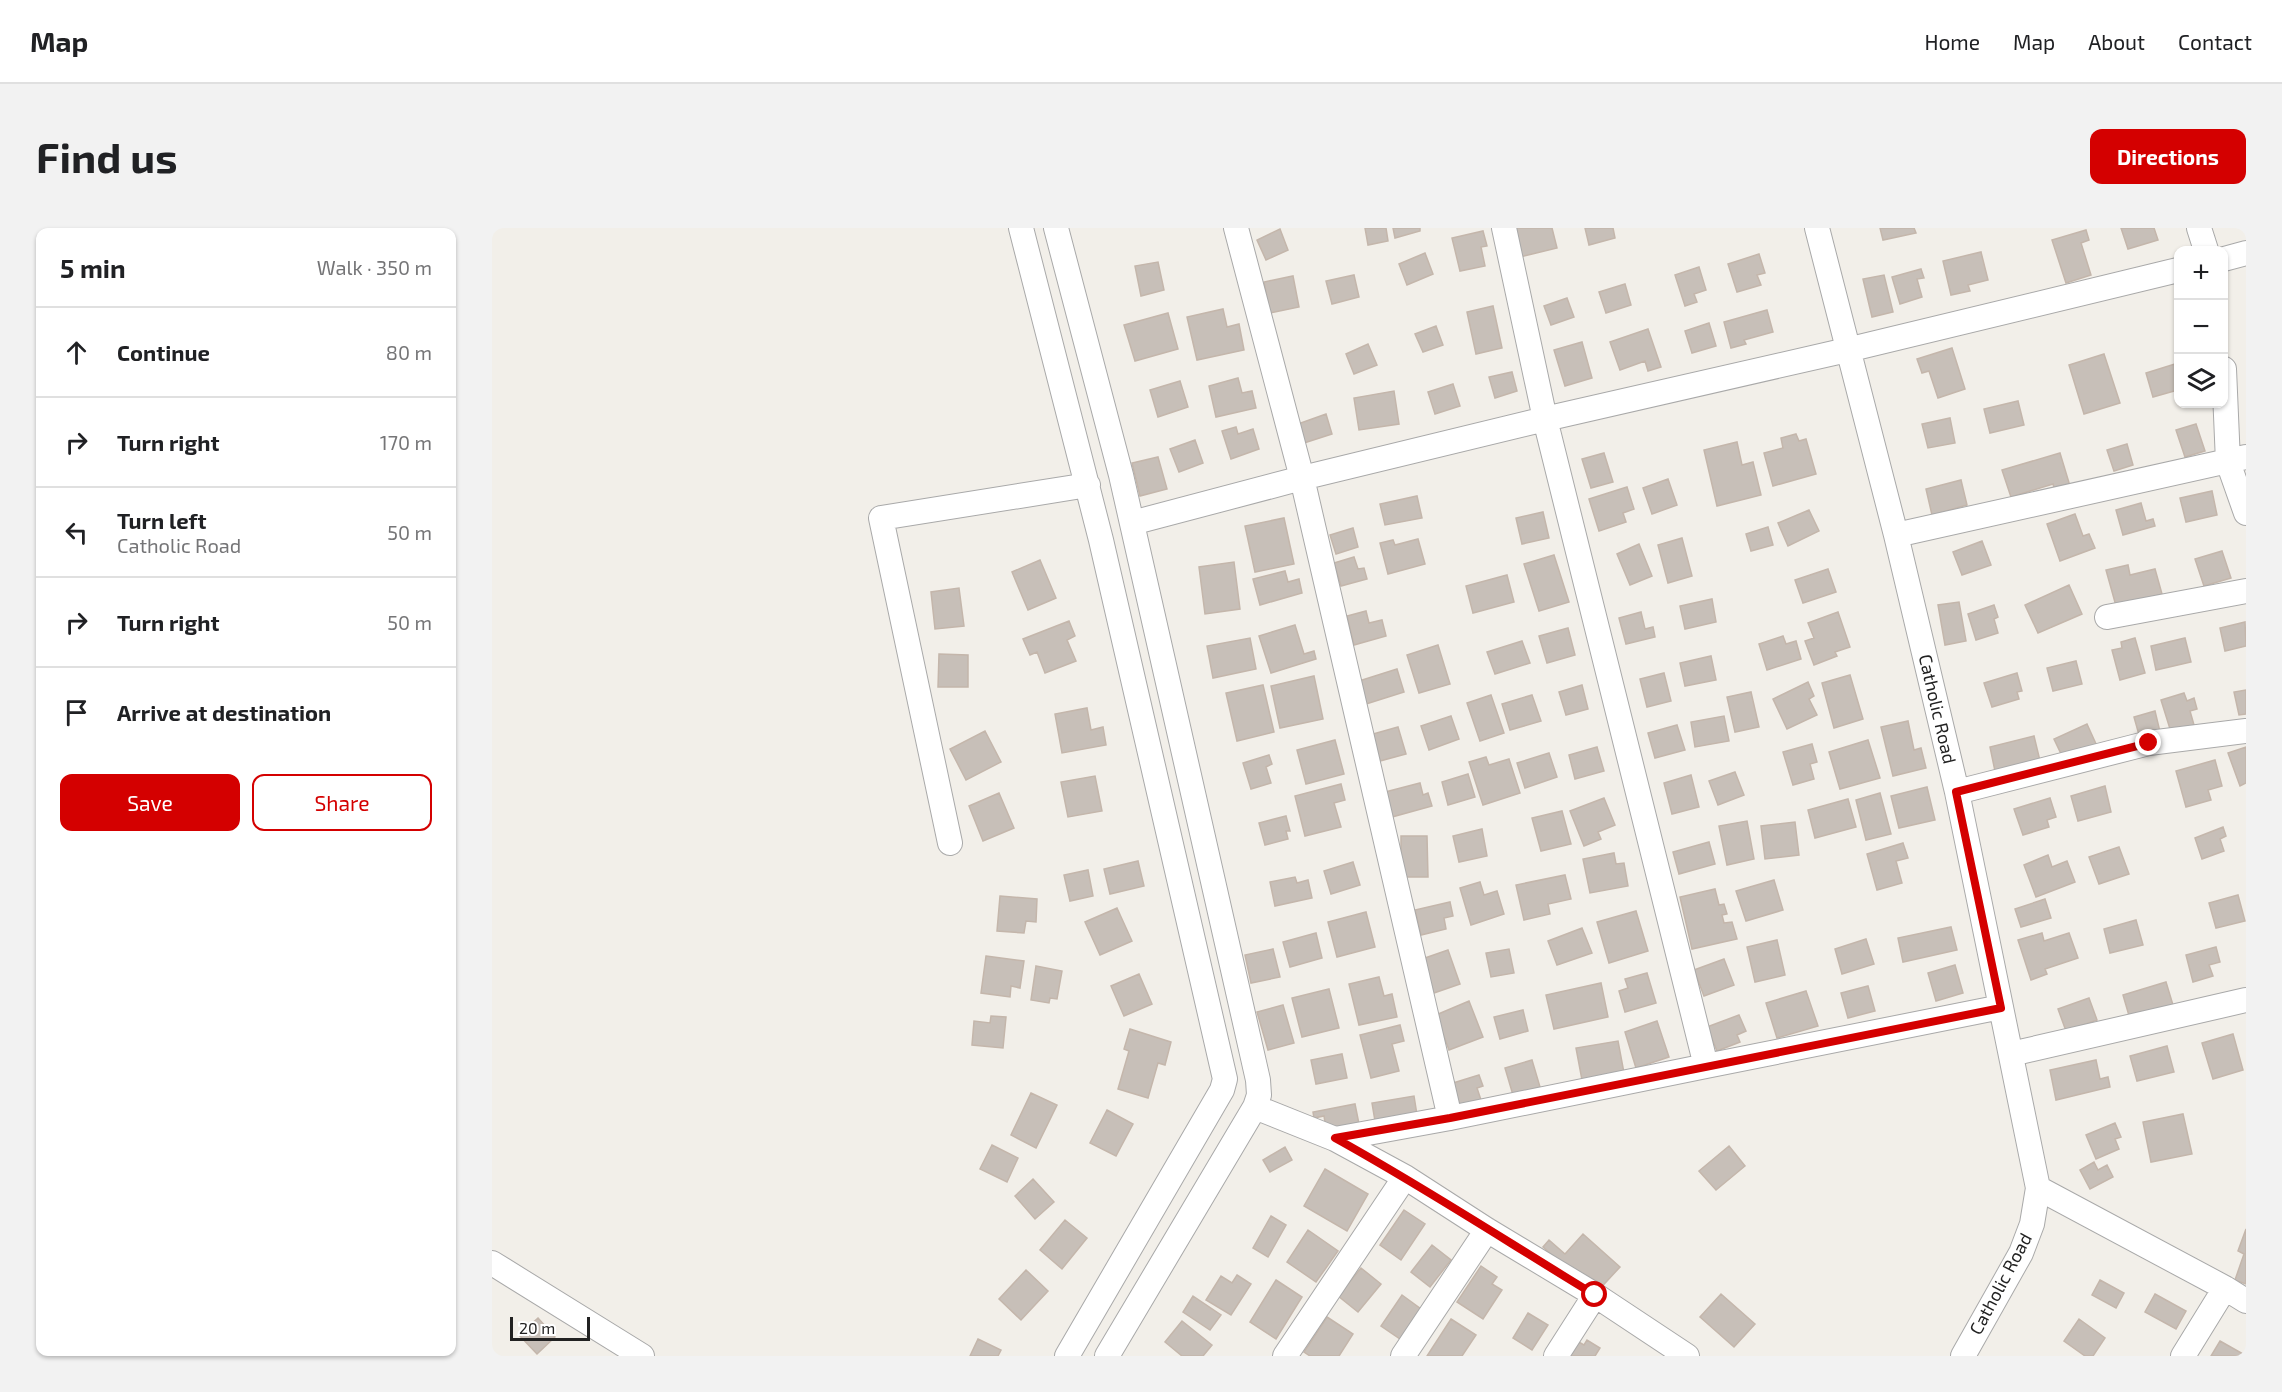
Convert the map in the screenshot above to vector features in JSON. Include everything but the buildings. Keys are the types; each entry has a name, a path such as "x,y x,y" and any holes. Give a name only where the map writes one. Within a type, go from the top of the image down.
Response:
{"street":[{"path":"1236,228 1302,478 1450,1118"},
{"path":"1504,228 1545,419 1706,1066"},
{"name":"Catholic Road","path":"1817,228 1896,535 1956,792 2038,1188 2032,1224 2021,1253 1963,1356"},
{"path":"2199,228 2205,246"},
{"path":"1067,1356 1222,1090 1225,1079 1088,485 1023,236 1057,232 1121,474 1260,1095 1256,1107 1107,1356"},
{"path":"2228,258 2246,253"},
{"path":"1132,523 1302,478 1545,419 1847,350 2174,271"},
{"path":"2228,401 2246,513"},
{"path":"1896,535 2237,459"},
{"path":"950,843 881,518 1088,485"},
{"path":"2107,617 2246,591"},
{"path":"1956,792 2149,743 2246,731"},
{"path":"2011,1054 2246,1000"},
{"path":"1335,1138 1450,1118 2001,1008"},
{"path":"1256,1107 1335,1138 1405,1177 1595,1295 1683,1355"},
{"path":"1286,1356 1405,1177"},
{"path":"2038,1188 2246,1301"},
{"path":"1403,1356 1487,1230"},
{"path":"492,1263 642,1356"},
{"path":"2183,1356 2225,1288"},
{"path":"1556,1356 1595,1295"}],"route":[{"path":"1595,1295 1405,1177 1335,1138 1450,1118 2001,1008 1956,792 2149,743"}]}
